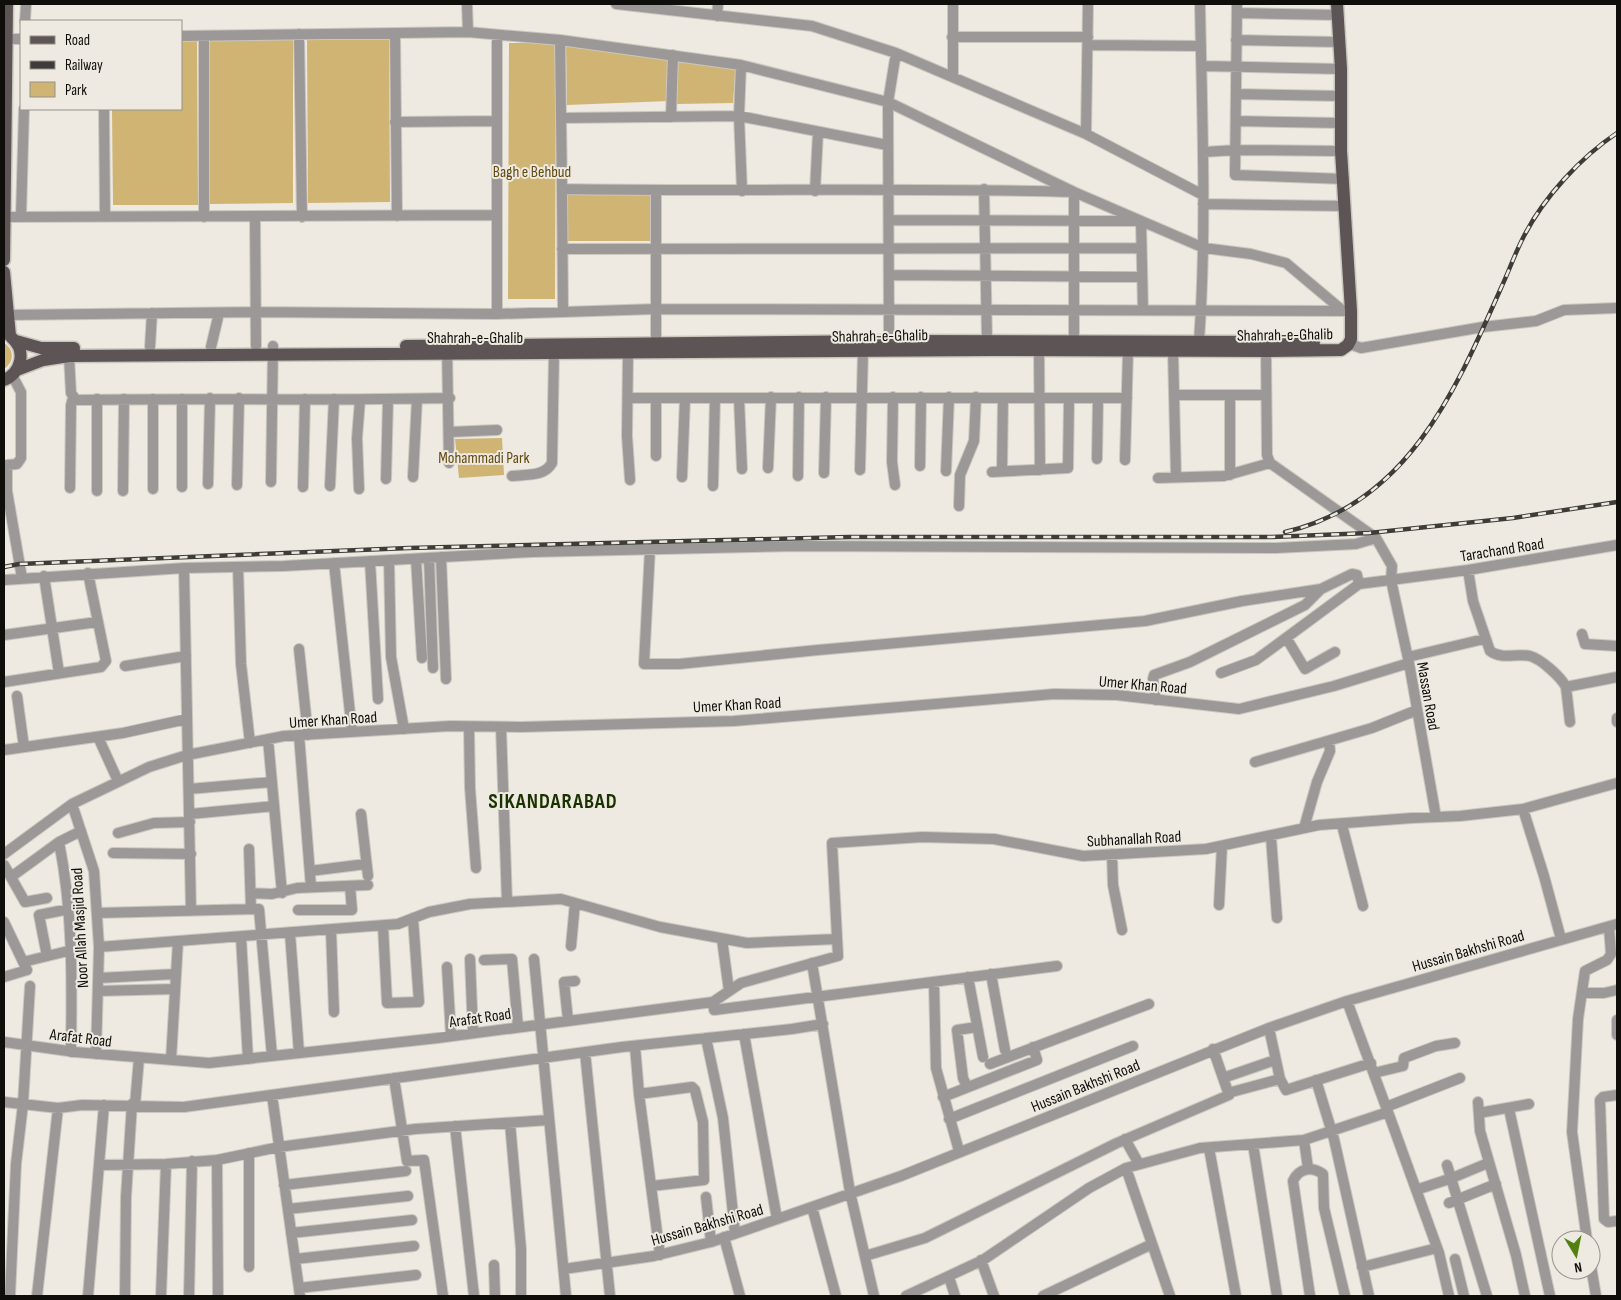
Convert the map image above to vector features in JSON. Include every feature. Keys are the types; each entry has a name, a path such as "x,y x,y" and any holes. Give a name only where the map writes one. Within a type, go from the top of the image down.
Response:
{"main road":[{"path":"4,260 5,39 7,4"},
{"path":"1337,10 1341,68 1346,310 1349,345"},
{"path":"4,272 10,337 20,350 21,360 11,375"},
{"path":"10,337 41,348 67,354"},
{"name":"Shahrah-e-Ghalib","path":"67,354 447,349 656,343 987,340 1199,341 1341,343 1349,345"},
{"name":"Shahrah-e-Ghalib","path":"447,349 554,353 1039,350 1266,351 1341,350 1349,345"},
{"name":"Shahrah-e-Ghalib","path":"67,354 150,347 256,346 273,350"},
{"path":"11,375 67,354"}],"street":[{"path":"25,20 26,4"},
{"path":"467,4 468,32"},
{"path":"616,4 812,26 896,54 1086,134 1203,199 1344,206"},
{"path":"718,4 718,16"},
{"path":"952,4 952,78"},
{"path":"1086,134 1088,4"},
{"path":"1199,341 1204,248 1203,66 1200,4"},
{"path":"1337,10 1237,8 1235,174 1344,179"},
{"path":"182,36 468,32 560,40 741,64 888,102 1074,192 1204,248 1252,254 1286,263 1346,310"},
{"path":"395,33 397,216"},
{"path":"300,34 302,217"},
{"path":"497,314 496,121 498,35"},
{"path":"204,36 204,217"},
{"path":"952,37 1201,46"},
{"path":"5,39 20,39"},
{"path":"560,40 563,312"},
{"path":"1236,40 1339,42"},
{"path":"889,341 888,102 896,54"},
{"path":"672,117 673,56"},
{"path":"741,64 738,116 742,191"},
{"path":"1203,66 1341,68"},
{"path":"1236,94 1342,96"},
{"path":"21,217 24,110"},
{"path":"104,110 105,217"},
{"path":"561,118 738,116 887,145"},
{"path":"395,122 496,121"},
{"path":"1236,122 1341,123"},
{"path":"815,191 818,132"},
{"path":"1204,152 1236,150 1342,151"},
{"path":"562,189 656,191 984,189 1074,192"},
{"path":"984,189 987,340"},
{"path":"656,191 656,343"},
{"path":"1074,192 1074,340"},
{"path":"5,217 497,215"},
{"path":"255,217 256,346"},
{"path":"889,220 1141,221"},
{"path":"1141,221 1143,310"},
{"path":"562,249 1142,248"},
{"path":"889,275 1142,277"},
{"path":"1349,345 1361,348 1483,327 1536,321 1564,310 1617,308"},
{"path":"8,315 256,312 497,314 656,309 888,311 1346,310"},
{"path":"150,347 152,313"},
{"path":"212,347 219,313"},
{"path":"447,349 450,398 449,463"},
{"path":"271,482 274,398 273,350"},
{"path":"1039,350 1040,470"},
{"path":"860,470 863,351"},
{"path":"1125,460 1128,351"},
{"path":"1173,351 1176,477"},
{"path":"1266,351 1267,455 1270,463 1376,538"},
{"path":"512,476 538,474 549,468 552,463 554,353"},
{"path":"628,353 630,480"},
{"path":"67,354 73,398 71,405 70,488"},
{"path":"11,375 21,392 21,458 20,462 7,465 6,491 22,578"},
{"path":"1174,395 1266,395"},
{"path":"1230,395 1230,475"},
{"path":"798,476 799,397"},
{"path":"824,473 826,397"},
{"path":"893,397 892,462 895,485"},
{"path":"920,466 921,397"},
{"path":"946,471 949,397"},
{"path":"959,506 960,475 974,441 976,397"},
{"path":"73,398 360,400 450,398"},
{"path":"208,484 210,398"},
{"path":"237,485 238,398"},
{"path":"628,398 1127,398"},
{"path":"656,398 656,456"},
{"path":"682,477 685,398"},
{"path":"713,486 715,398"},
{"path":"739,398 742,469"},
{"path":"768,468 771,398"},
{"path":"1003,398 997,472 1065,469 1069,467 1068,398"},
{"path":"1097,459 1098,398"},
{"path":"97,399 97,491"},
{"path":"123,491 124,399"},
{"path":"153,399 153,489"},
{"path":"182,399 182,487"},
{"path":"303,487 305,399"},
{"path":"330,486 334,399"},
{"path":"386,479 388,399"},
{"path":"413,477 417,399"},
{"path":"359,489 356,438 360,400"},
{"path":"450,432 497,430"},
{"path":"1158,478 1230,475 1270,463"},
{"path":"4,580 184,568 650,549 798,546 1276,548 1356,544 1376,538"},
{"name":"Massan Road","path":"1376,538 1392,566 1391,580 1408,660 1436,817"},
{"name":"Tarachand Road","path":"1359,584 1468,570 1617,546"},
{"path":"650,549 644,664 679,664 1145,621 1242,601 1320,589 1352,574 1357,575 1359,584 1287,639 1256,660 1221,673"},
{"path":"442,557 446,679"},
{"path":"416,558 422,658"},
{"path":"428,558 432,668"},
{"path":"389,560 391,657 404,729"},
{"path":"370,561 378,699"},
{"path":"334,563 352,732"},
{"path":"238,567 242,664 250,743"},
{"path":"184,568 191,911"},
{"path":"1468,570 1473,601 1484,639 1490,652 1494,654 1532,657 1562,678 1566,687 1570,722"},
{"path":"4,682 105,665 106,661 88,573"},
{"path":"44,576 59,673"},
{"path":"1156,700 1154,675 1190,662 1305,605 1320,589"},
{"path":"4,635 97,622"},
{"path":"1582,634 1585,644 1617,648"},
{"path":"1287,639 1305,669 1335,652"},
{"name":"Umer Khan Road","path":"4,852 72,804 149,767 187,755 268,739 304,735 469,726 501,727 734,721 1054,694 1117,695 1239,709 1334,686 1408,660 1484,639"},
{"path":"298,649 312,887"},
{"path":"125,666 186,656"},
{"path":"1566,687 1617,677"},
{"path":"18,696 24,747"},
{"path":"1255,762 1372,728 1416,710"},
{"path":"4,750 98,737 187,719"},
{"path":"469,726 470,788 476,868"},
{"path":"501,727 507,902"},
{"path":"98,737 118,782"},
{"path":"268,739 282,893"},
{"path":"1304,828 1317,782 1330,751 1329,741"},
{"path":"188,789 272,782"},
{"name":"Subhanallah Road","path":"832,843 922,837 994,838 1083,856 1222,846 1270,837 1304,828 1523,809 1617,783"},
{"name":"Noor Allah Masjid Road","path":"72,804 94,871 99,947 96,1054"},
{"path":"118,833 154,823 274,806"},
{"path":"1523,809 1561,939"},
{"path":"251,893 282,893 297,888 350,886 368,881 361,814"},
{"path":"1342,825 1363,906"},
{"path":"11,877 59,842 81,831"},
{"path":"1270,837 1277,918"},
{"path":"59,842 67,883 72,950 71,1052"},
{"name":"Arafat Road","path":"4,1042 71,1052 209,1063 451,1036 713,1002 741,983 838,956 832,843"},
{"path":"1219,905 1222,846"},
{"path":"249,849 252,909"},
{"path":"113,853 191,854"},
{"path":"1112,854 1113,885 1122,930"},
{"path":"310,871 366,864"},
{"path":"4,865 25,902 44,898 43,914"},
{"path":"298,910 352,910 350,886"},
{"path":"99,947 383,926 398,924 429,912 470,904 561,899 660,927 747,943 837,938"},
{"path":"571,946 575,903"},
{"path":"47,956 39,915 69,909"},
{"path":"97,913 259,909 272,1056"},
{"path":"383,926 387,1003 419,1002 414,918"},
{"path":"4,922 27,970 4,977"},
{"path":"1586,1230 1572,1138 1582,993 1585,971 1607,960 1611,954 1613,925"},
{"name":"Hussain Bakhshi Road","path":"564,1269 660,1255 711,1242 850,1192 901,1176 959,1151 1269,1028 1347,1001 1613,925"},
{"path":"331,930 334,1012"},
{"path":"290,933 299,1053"},
{"path":"241,937 248,1059"},
{"path":"722,939 729,992"},
{"path":"171,1060 178,941"},
{"path":"23,962 72,950"},
{"path":"470,959 473,1033"},
{"path":"484,960 512,959 518,1027"},
{"path":"534,959 566,1296"},
{"path":"812,963 850,1192 874,1296"},
{"path":"713,1002 714,1010 1057,966"},
{"path":"447,967 451,1036"},
{"path":"98,978 176,974"},
{"path":"991,974 1005,1050"},
{"path":"968,977 977,1027 986,1060 1033,1047 1149,1004"},
{"path":"568,1020 564,982 575,981"},
{"path":"934,982 936,1068 959,1151"},
{"path":"10,1296 16,1164 23,1104 30,986"},
{"path":"98,991 175,989"},
{"path":"1582,993 1617,990"},
{"path":"1347,1001 1437,1248 1449,1296"},
{"path":"1617,1020 1617,1035"},
{"path":"4,1102 58,1108 104,1105 184,1107 585,1052 823,1024"},
{"path":"967,1087 963,1078 956,1030 977,1027"},
{"path":"1269,1028 1280,1079 1283,1088 1287,1090 1316,1080 1372,1068 1403,1066 1404,1058 1436,1046 1455,1042"},
{"path":"744,1034 777,1219"},
{"path":"706,1038 723,1118 735,1233"},
{"path":"635,1046 639,1094 660,1255"},
{"path":"949,1119 1133,1046"},
{"path":"943,1096 1037,1060 1033,1047"},
{"path":"1213,1049 1228,1093"},
{"path":"585,1052 610,1296"},
{"path":"125,1296 129,1164 133,1105 139,1058"},
{"path":"1223,1078 1275,1060"},
{"path":"394,1078 407,1162 424,1160 443,1296"},
{"path":"906,1296 981,1260 1089,1188 1126,1168 1209,1148 1304,1140 1387,1110 1460,1078"},
{"path":"865,1256 925,1238 1125,1139 1229,1095 1228,1093 1280,1079"},
{"path":"1316,1080 1332,1131 1368,1296"},
{"path":"639,1094 692,1087 695,1090 703,1122 704,1180 652,1186"},
{"path":"272,1094 300,1292 416,1275"},
{"path":"1617,1095 1603,1097 1600,1100 1604,1220 1608,1222 1617,1221"},
{"path":"1478,1102 1480,1131 1525,1296"},
{"path":"1479,1113 1529,1104"},
{"path":"88,1296 104,1105"},
{"path":"36,1296 58,1108"},
{"path":"1509,1109 1550,1296"},
{"path":"100,1165 166,1164 217,1160 279,1147 403,1131 549,1120"},
{"path":"510,1123 521,1249 520,1296"},
{"path":"455,1126 474,1296"},
{"path":"1125,1139 1139,1164"},
{"path":"1304,1140 1308,1168"},
{"path":"1254,1144 1277,1296"},
{"path":"1209,1148 1236,1296"},
{"path":"248,1153 248,1266"},
{"path":"217,1160 218,1296"},
{"path":"189,1296 192,1161"},
{"path":"1416,1190 1488,1163"},
{"path":"161,1296 166,1164"},
{"path":"1447,1165 1459,1199 1487,1296"},
{"path":"1126,1168 1170,1296"},
{"path":"1310,1296 1293,1181 1299,1172 1308,1168 1317,1170 1322,1174 1324,1208 1345,1296"},
{"path":"284,1185 406,1171"},
{"path":"1449,1202 1496,1184"},
{"path":"288,1209 408,1196"},
{"path":"706,1197 711,1242"},
{"path":"812,1207 836,1296"},
{"path":"291,1234 412,1220"},
{"path":"724,1237 740,1296"},
{"path":"1043,1296 1152,1244"},
{"path":"295,1259 414,1246"},
{"path":"1362,1267 1437,1248"},
{"path":"1441,1262 1473,1252"},
{"path":"1455,1259 1464,1296"},
{"path":"981,1260 994,1296"},
{"path":"494,1265 495,1296"},
{"path":"948,1277 955,1296"},
{"path":"1593,1280 1596,1296"}],"green space":[{"path":"389,37 390,202 308,203 307,38"},
{"path":"293,38 293,203 210,204 210,39"},
{"path":"182,40 197,40 198,205 113,205 112,110 182,110"},
{"name":"Bagh e Behbud","path":"509,43 556,43 555,299 508,299"},
{"path":"566,45 670,57 669,101 567,105"},
{"path":"677,54 736,62 733,103 677,104"},
{"path":"566,192 650,192 650,241 566,241"},
{"path":"4,343 10,349 12,356 10,363 4,369"},
{"name":"Mohammadi Park","path":"502,438 504,475 459,478 455,439"}],"railway":[{"path":"1285,532 1327,518 1364,497 1395,470 1445,404 1484,327 1532,221 1577,166 1617,133"},
{"path":"4,567 19,564 409,548 849,537 1272,537 1369,533 1513,518 1617,502"}],"district":[{"name":"SIKANDARABAD","path":"553,801"}]}
